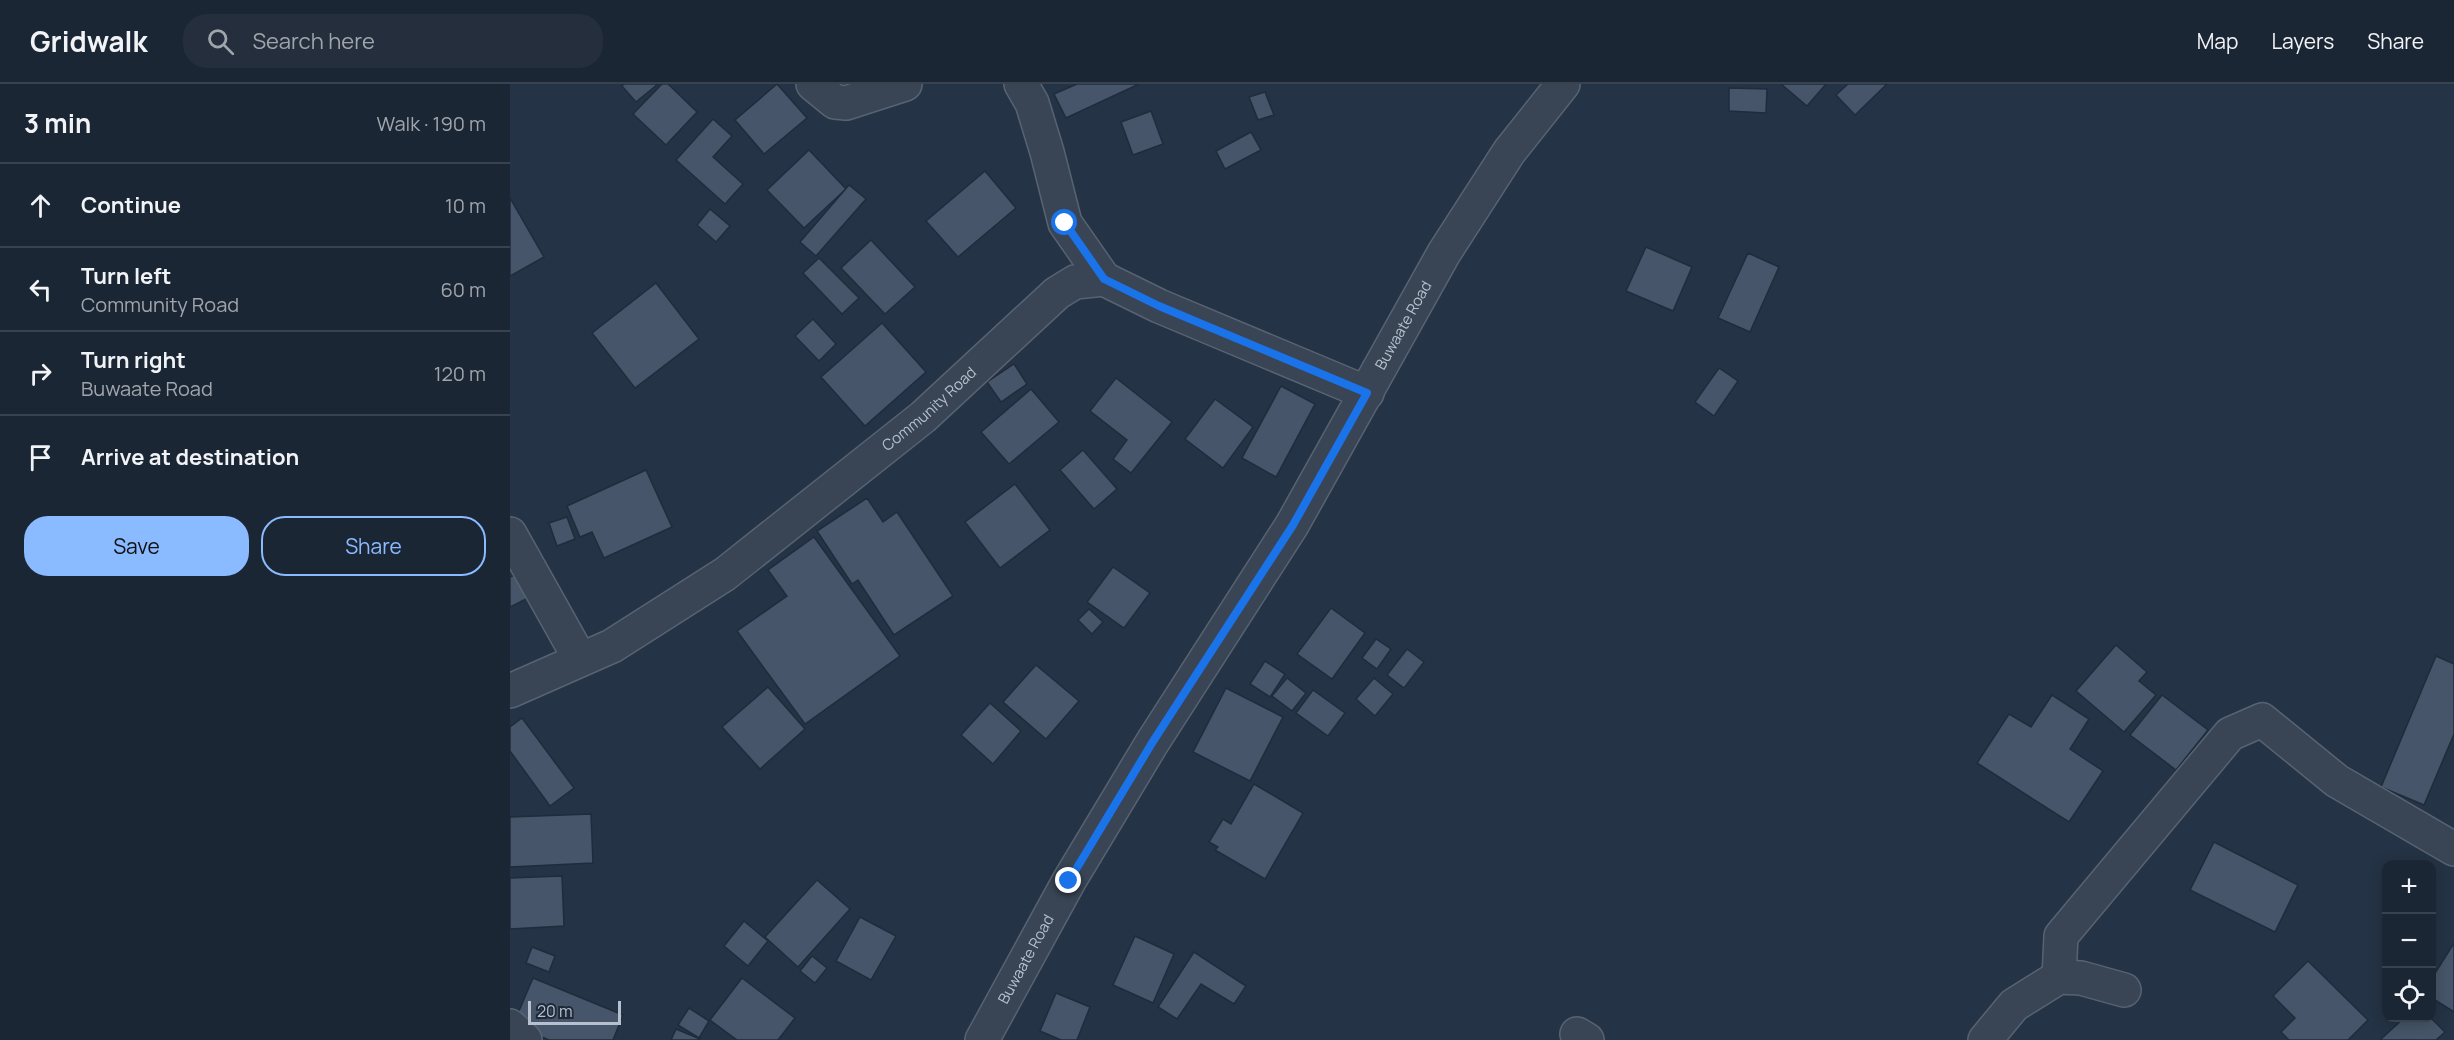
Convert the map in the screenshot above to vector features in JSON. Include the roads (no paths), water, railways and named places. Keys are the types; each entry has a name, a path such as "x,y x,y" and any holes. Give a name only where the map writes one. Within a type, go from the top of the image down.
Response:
{"street":[{"path":"813,84 835,102 846,103 905,84"},
{"path":"1021,84 1032,103 1065,223 1104,279 1159,306 1367,393"},
{"name":"Buwaate Road","path":"982,1040 1069,881 1152,743 1293,525 1444,254 1509,152 1563,84"},
{"name":"Community Road","path":"510,692 612,646 725,574 923,417 1058,293 1075,282 1104,279"},
{"path":"510,534 580,659"},
{"path":"2059,977 2061,936 2230,734 2262,720 2337,781 2454,849"},
{"path":"1985,1040 2014,1005 2059,977 2080,978 2124,990"},
{"path":"510,1026 525,1040"}]}
